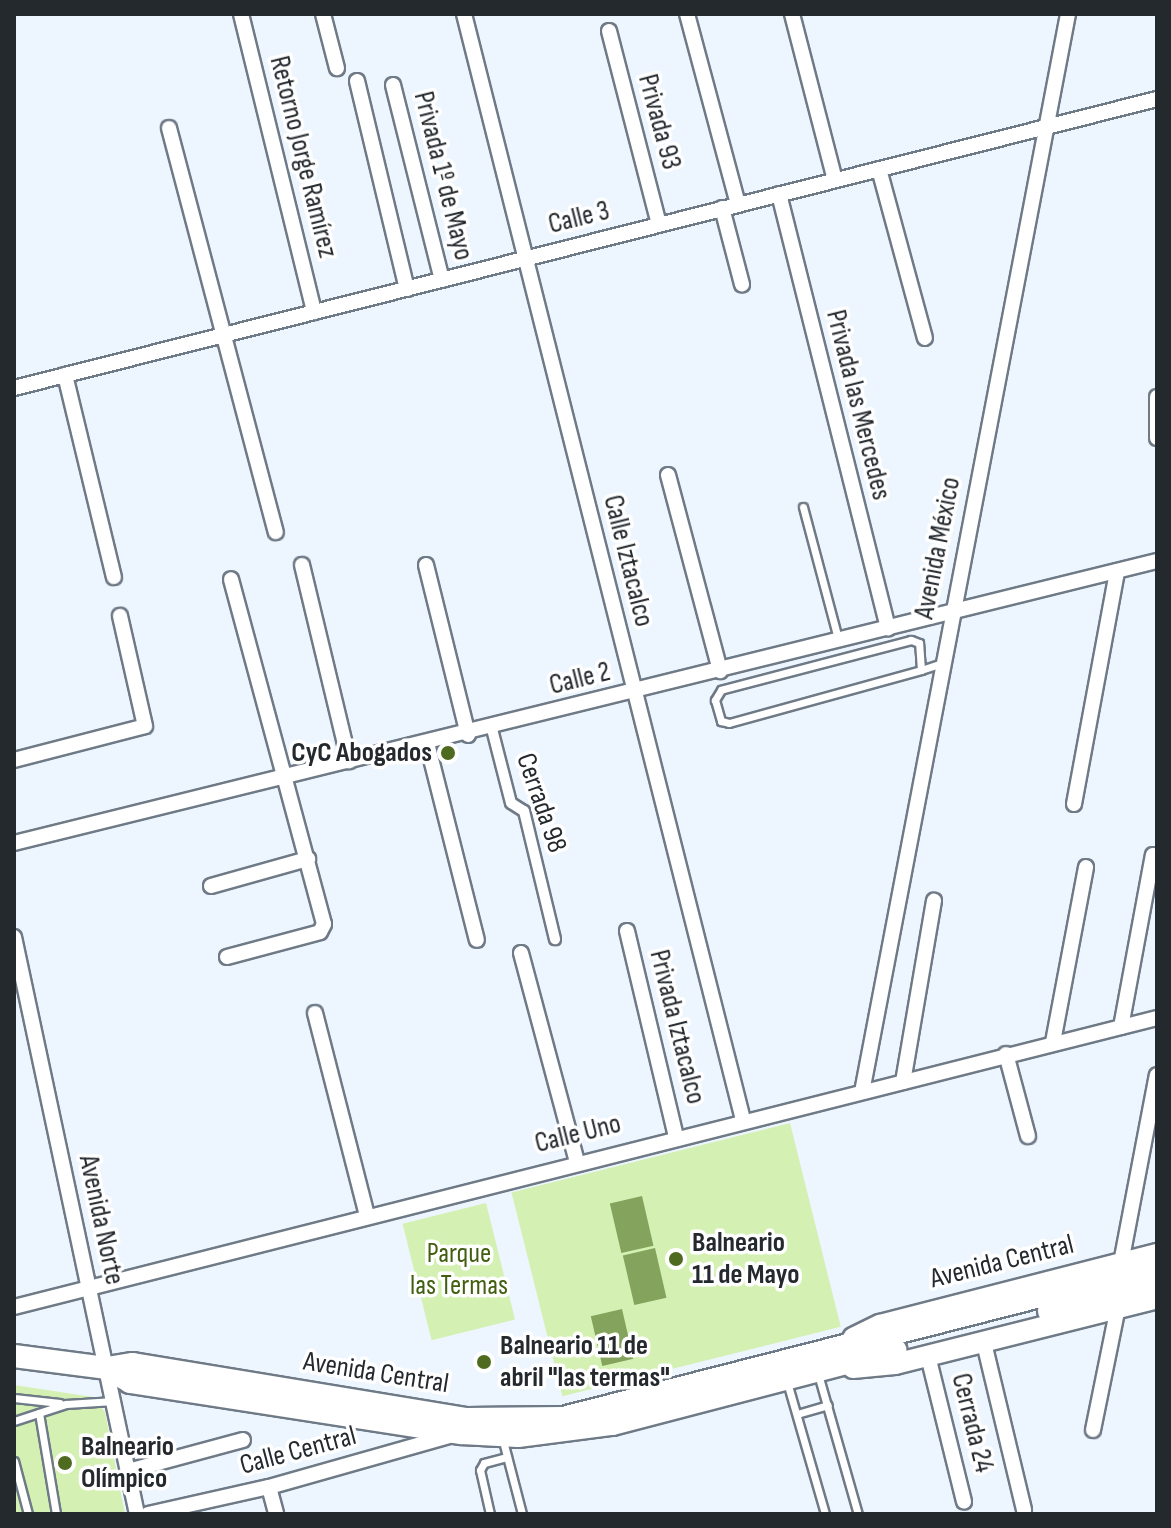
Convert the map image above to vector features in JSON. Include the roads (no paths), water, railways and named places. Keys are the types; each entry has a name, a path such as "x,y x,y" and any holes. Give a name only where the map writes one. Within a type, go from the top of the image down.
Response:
{"main road":[{"name":"Avenida Central","path":"107,1368 130,1382 461,1433 504,1446 612,1424 786,1379 819,1363 880,1325 1157,1254"},
{"name":"Avenida Central","path":"819,1363 1157,1266"},
{"name":"Avenida Central","path":"14,1356 107,1368 133,1364 467,1419 517,1420 607,1409 819,1363 1157,1283"},
{"name":"Avenida Central","path":"819,1363 928,1356 1157,1298"}],"street":[{"name":"Retorno Jorge Ramírez","path":"241,14 314,312"},
{"path":"323,14 337,68"},
{"name":"Calle Iztacalco","path":"464,14 743,1120"},
{"path":"687,14 738,204"},
{"path":"792,14 835,180"},
{"name":"Avenida México","path":"862,1092 1068,14"},
{"name":"Privada 93","path":"609,31 659,225"},
{"path":"357,81 407,289"},
{"name":"Privada 1º de Mayo","path":"393,85 442,280"},
{"name":"Calle 3","path":"14,388 1157,99"},
{"path":"169,128 221,337 276,532"},
{"path":"879,169 925,338"},
{"name":"Privada las Mercedes","path":"779,194 888,629"},
{"path":"722,208 742,284"},
{"path":"65,375 114,577"},
{"path":"1157,397 1157,438"},
{"path":"668,475 720,671"},
{"name":"Calle 2","path":"14,843 468,735 1157,561"},
{"path":"302,565 349,761"},
{"path":"426,565 468,735"},
{"path":"1074,804 1117,571"},
{"path":"227,957 324,929 292,788 283,778 231,579"},
{"path":"14,760 145,726 120,616"},
{"name":"Cerrada 98","path":"492,729 511,803 524,811 555,939"},
{"path":"427,743 477,940"},
{"path":"1121,1027 1153,855"},
{"path":"211,886 308,859"},
{"path":"1053,1042 1086,867"},
{"path":"903,1082 934,901"},
{"name":"Privada Iztacalco","path":"627,931 676,1136"},
{"name":"Avenida Norte","path":"14,937 137,1514"},
{"path":"521,953 577,1162"},
{"path":"315,1013 367,1215"},
{"name":"Calle Uno","path":"14,1307 676,1136 1157,1018"},
{"path":"1006,1054 1028,1136"},
{"path":"1121,1263 1157,1075"},
{"path":"1093,1430 1118,1307"},
{"path":"984,1343 1024,1510"},
{"name":"Cerrada 24","path":"928,1356 964,1502"},
{"name":"Calle Central","path":"148,1514 269,1487 461,1433"},
{"path":"128,1471 243,1440"},
{"path":"269,1487 276,1514"}],"lane":[{"path":"803,507 839,641"},
{"path":"921,670 919,643 911,640 717,693 721,721 921,670 943,663"},
{"path":"738,667 744,685"},
{"path":"819,1363 858,1514"},
{"path":"786,1379 825,1514"},
{"path":"14,1398 66,1404 114,1401"},
{"path":"14,1421 66,1404"},
{"path":"797,1414 828,1405"},
{"path":"39,1413 56,1514"},
{"path":"490,1514 480,1470 504,1446 522,1514"},
{"path":"14,1461 28,1514"},
{"path":"14,1494 26,1503"}],"place":[{"name":"CyC Abogados","path":"448,753"},
{"name":"Balneario 11 de Mayo","path":"676,1259"},
{"name":"Balneario 11 de abril \"las termas\"","path":"484,1362"},
{"name":"Balneario Olímpico","path":"65,1463"}],"park label":[{"name":"Parque las Termas","path":"459,1270"}]}
